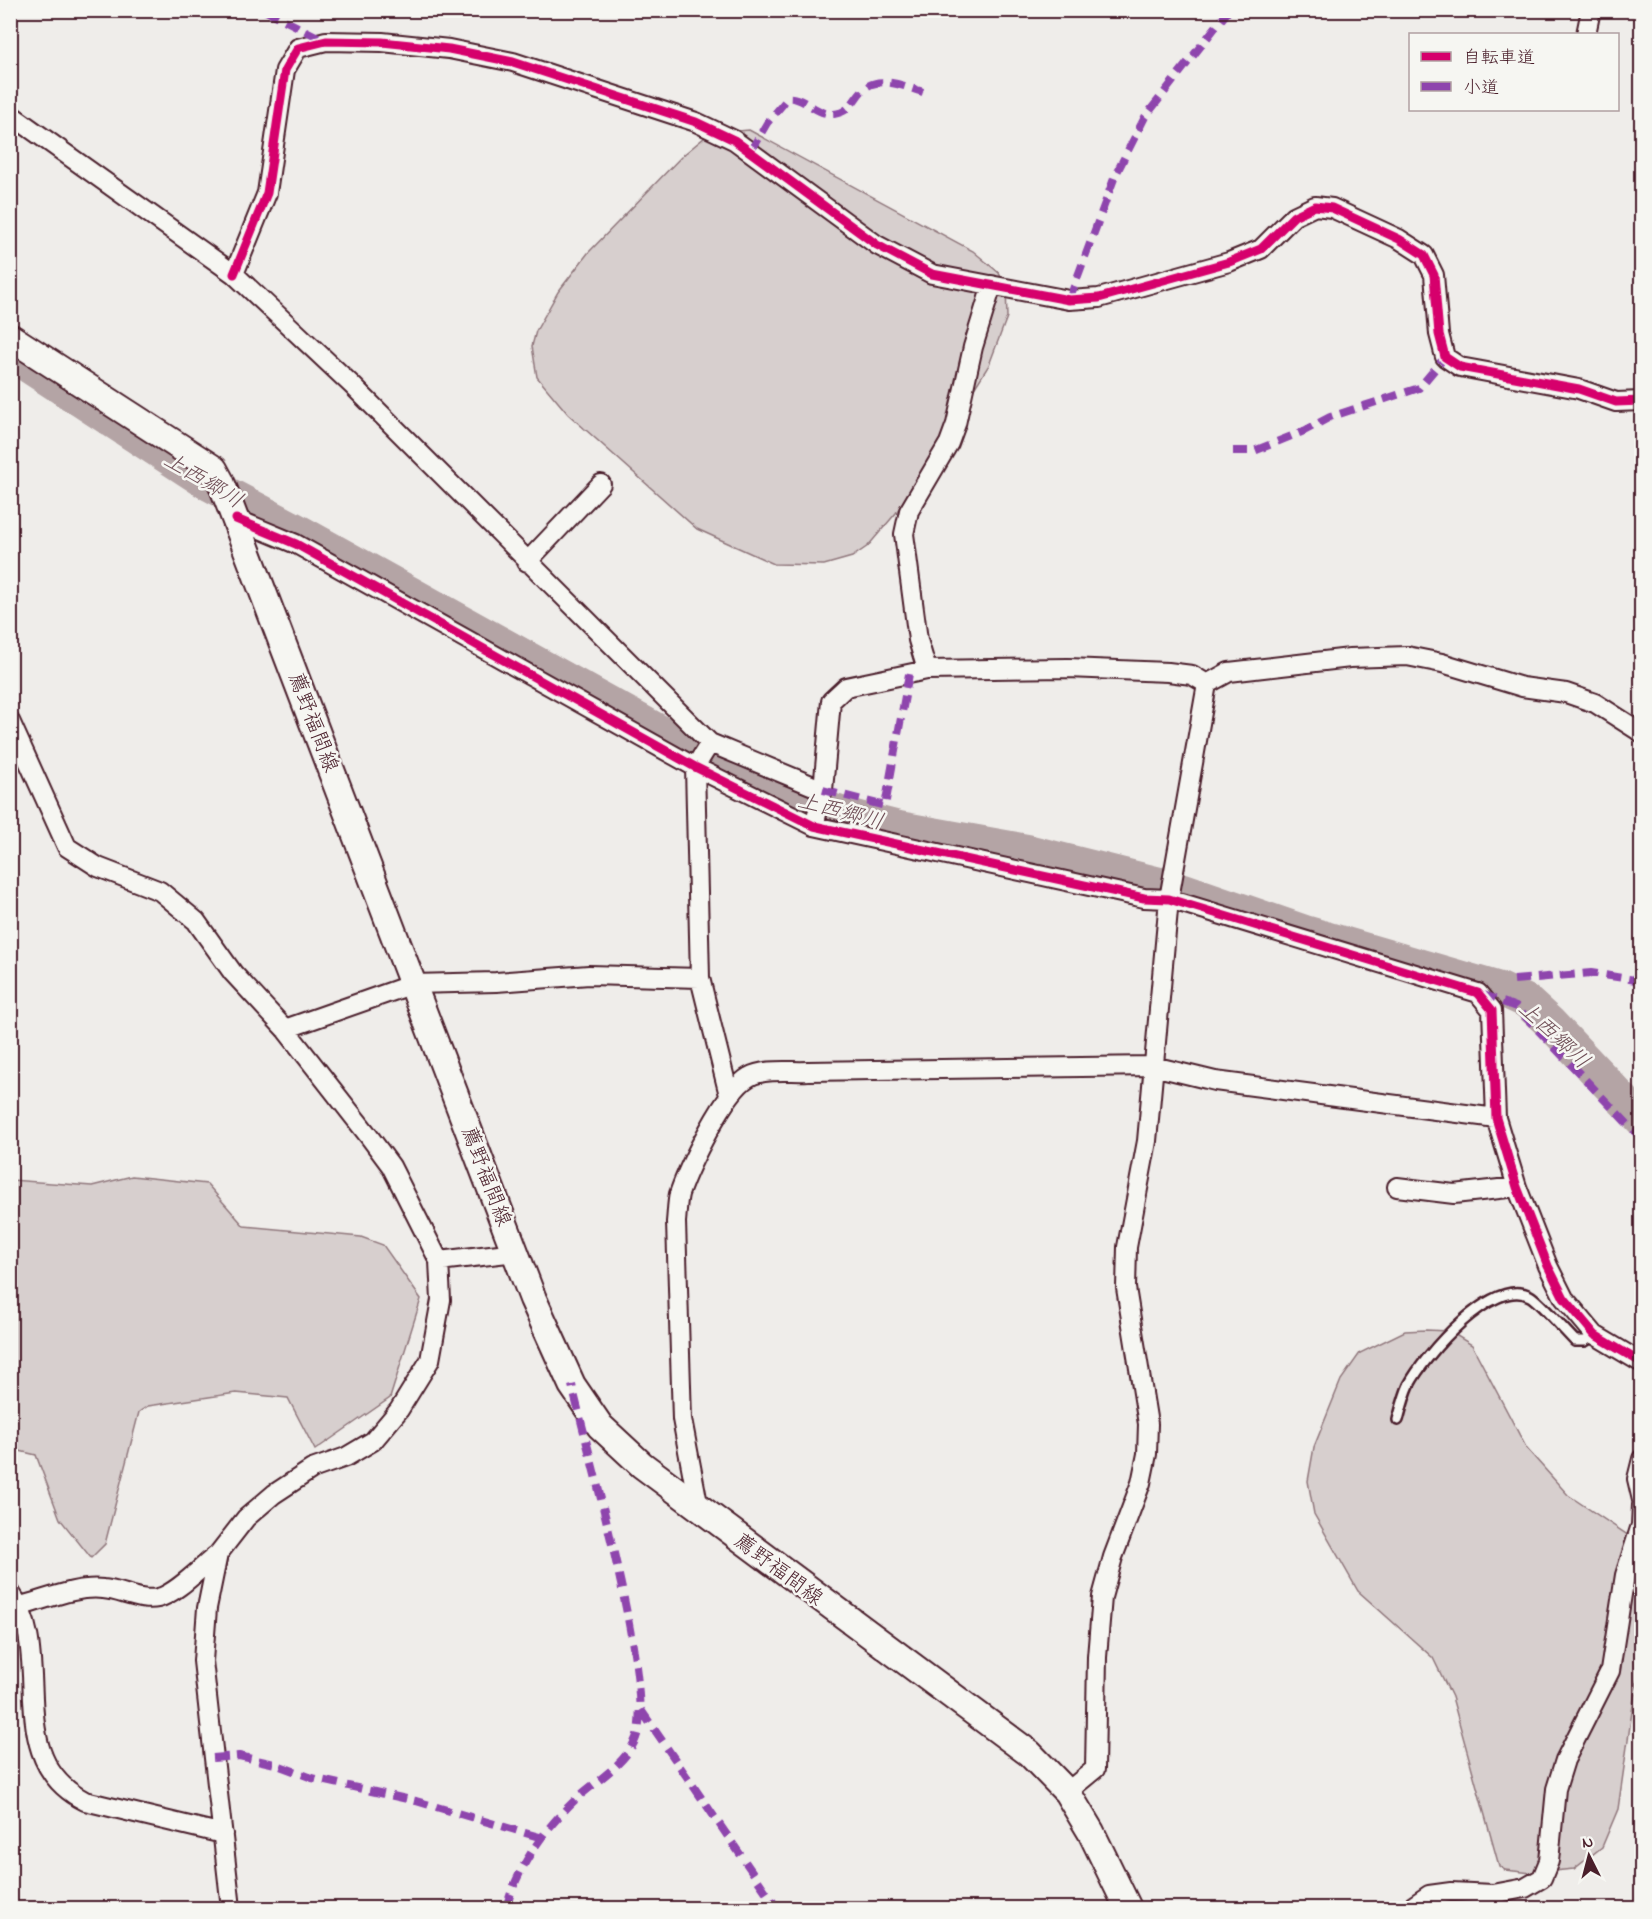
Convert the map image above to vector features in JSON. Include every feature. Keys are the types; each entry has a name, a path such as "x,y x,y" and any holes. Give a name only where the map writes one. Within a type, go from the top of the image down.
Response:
{"main road":[{"name":"薦野福間線","path":"10,337 214,469 317,728 516,1252 572,1385 595,1418 642,1466 1029,1753 1067,1792 1091,1832 1128,1908"}],"street":[{"path":"1586,33 1591,10"},
{"path":"234,274 267,193 285,70 298,48 326,41 360,41 449,50 513,62 696,122 734,140 877,245 932,274 1069,300 1099,298 1250,254 1261,249 1294,216 1315,206 1332,207 1424,255 1434,275 1439,334 1445,357 1460,367 1579,389 1616,402 1641,401"},
{"path":"10,114 234,274 352,385 527,562 702,756 819,807"},
{"path":"927,670 918,640 904,534 909,511 949,443 956,424 973,347 992,285"},
{"path":"527,562 601,484"},
{"path":"229,502 296,544 702,756 819,807 1144,898 1169,899 1478,993 1492,1010 1496,1118 1517,1187 1548,1266 1564,1298 1595,1335 1641,1363"},
{"path":"1207,684 1229,672 1350,658 1407,656 1442,663 1522,687 1566,693 1595,703 1641,733"},
{"path":"819,807 831,701 846,687 927,670 1113,669 1192,675 1207,684"},
{"path":"1067,1792 1095,1769 1097,1657 1102,1598 1113,1557 1141,1483 1147,1454 1148,1424 1126,1288 1127,1247 1147,1141 1169,899 1207,684"},
{"path":"10,721 67,848 98,867 160,891 195,921 233,973 285,1029 391,1167 439,1261 441,1300 430,1360 399,1410 373,1441 346,1457 312,1469 273,1494 246,1518 218,1554 170,1593 159,1598 146,1599 102,1588 84,1588 16,1599 25,1632 22,1727 31,1754 43,1775 67,1794 85,1801 224,1834"},
{"path":"702,756 700,978 729,1095"},
{"path":"285,1029 413,984 496,982 590,975 700,978"},
{"path":"699,1509 682,1419 676,1222 679,1195 729,1095 749,1077 760,1073 1153,1066 1215,1081 1496,1118"},
{"path":"1397,1187 1454,1194 1517,1187"},
{"path":"439,1261 516,1252"},
{"path":"1410,1908 1429,1896 1451,1892 1493,1894 1525,1888 1542,1878 1549,1861 1556,1789 1565,1760 1610,1671 1625,1575 1641,1525 1641,1503 1637,1479 1641,1459"},
{"path":"218,1554 207,1608 203,1661 231,1908"}],"lane":[{"path":"1398,1420 1409,1386 1426,1361 1468,1317 1492,1298 1513,1292 1531,1296 1575,1341 1585,1341 1595,1335"}],"shaded area":[{"path":"749,130 973,251 999,273 1006,288 1007,317 989,365 896,513 868,546 852,557 824,565 774,564 697,529 568,414 537,377 532,346 536,331 558,292 588,253 682,156 704,138 716,133"},
{"path":"132,1176 207,1184 244,1226 361,1237 383,1245 421,1299 390,1398 315,1450 288,1398 236,1393 148,1406 139,1412 105,1544 91,1558 60,1519 36,1455 11,1449 11,1180 92,1186"},
{"path":"1405,1331 1449,1331 1472,1345 1527,1449 1568,1495 1641,1544 1641,1667 1635,1691 1618,1809 1602,1847 1574,1869 1532,1873 1505,1870 1499,1866 1452,1697 1433,1658 1358,1591 1314,1514 1308,1481 1314,1447 1341,1380 1360,1353"}],"waterway":[{"name":"上西郷川","path":"10,354 209,484 300,532 738,775 794,799 852,816 899,828 1027,851 1184,890 1305,932 1500,989 1526,1001 1549,1022 1642,1120"}],"marked path":[{"path":"264,10 326,41"},
{"path":"1069,300 1115,176 1145,117 1229,10"},
{"path":"750,152 767,123 788,98 799,100 821,112 834,114 845,110 865,88 878,82 894,83 923,92"},
{"path":"1233,451 1254,451 1304,431 1330,417 1419,388 1445,357"},
{"path":"823,790 885,806 909,674"},
{"path":"1514,980 1591,973 1642,981"},
{"path":"1481,994 1516,1007 1642,1139"},
{"path":"506,1908 524,1864 551,1825 573,1802 625,1757 636,1738 640,1711 637,1671 617,1567 572,1385"},
{"path":"641,1710 777,1908"},
{"path":"213,1758 239,1756 275,1764 312,1778 416,1801 539,1837"}],"cycle path":[{"path":"234,274 267,193 285,70 298,48 326,41 382,42 449,49 513,62 696,122 734,140 877,245 932,274 1069,300 1099,298 1229,262 1261,249 1294,216 1315,206 1332,208 1399,239 1424,255 1434,275 1439,334 1445,357 1460,367 1579,389 1616,402 1642,401"},
{"path":"236,519 296,544 695,767 814,826 1144,898 1169,899 1478,993 1492,1010 1496,1118 1517,1187 1548,1266 1564,1298 1595,1335 1642,1363"}]}
